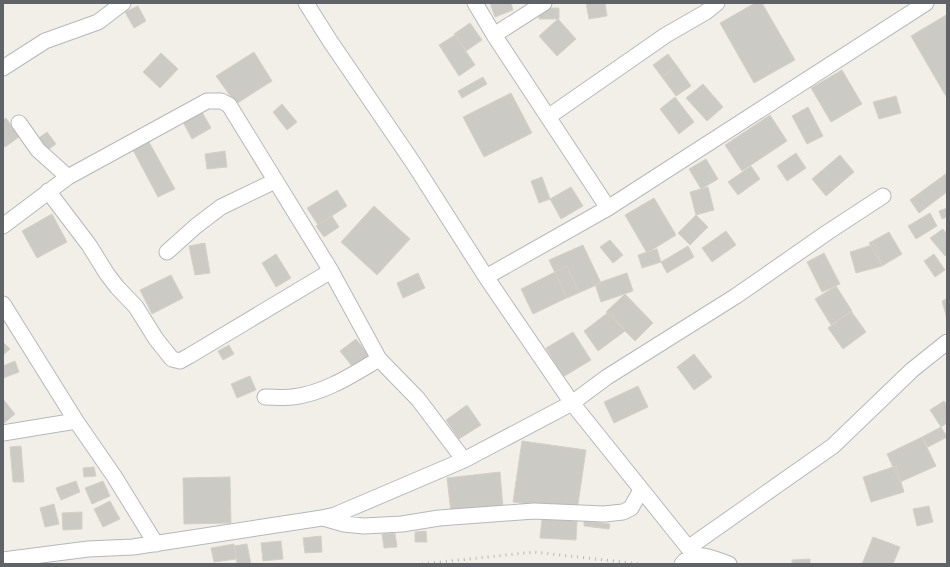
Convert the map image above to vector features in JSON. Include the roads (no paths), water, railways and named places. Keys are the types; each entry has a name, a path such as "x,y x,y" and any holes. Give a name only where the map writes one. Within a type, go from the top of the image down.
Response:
{"street":[{"path":"3,68 46,41 98,22 123,3"},
{"path":"306,3 330,41 414,164 486,277 572,403 641,490 688,556"},
{"path":"475,3 494,35 608,208"},
{"path":"494,35 544,3"},
{"path":"548,117 666,35 706,12 717,3"},
{"path":"486,277 608,208 926,3"},
{"path":"3,226 68,177 207,101 221,101 229,105 331,271 379,359 418,399 464,460"},
{"path":"19,123 38,150 68,177"},
{"path":"167,252 196,226 221,207 275,181"},
{"path":"48,191 89,245 116,287 136,307 156,339 172,359 180,361 331,271"},
{"path":"3,560 73,551 156,544 335,515 464,460 572,403 607,377 736,296 883,196"},
{"path":"3,304 76,421 114,476 156,544"},
{"path":"688,556 833,446 912,370 947,342"},
{"path":"265,397 292,397 315,392 340,382 379,359"},
{"path":"3,433 76,421"},
{"path":"322,518 344,524 364,526 402,524 439,518 534,511 617,513 623,512 630,508 641,490"},
{"path":"688,556 701,555 729,564"}],"railway":[{"path":"422,564 534,552 640,564"}]}
